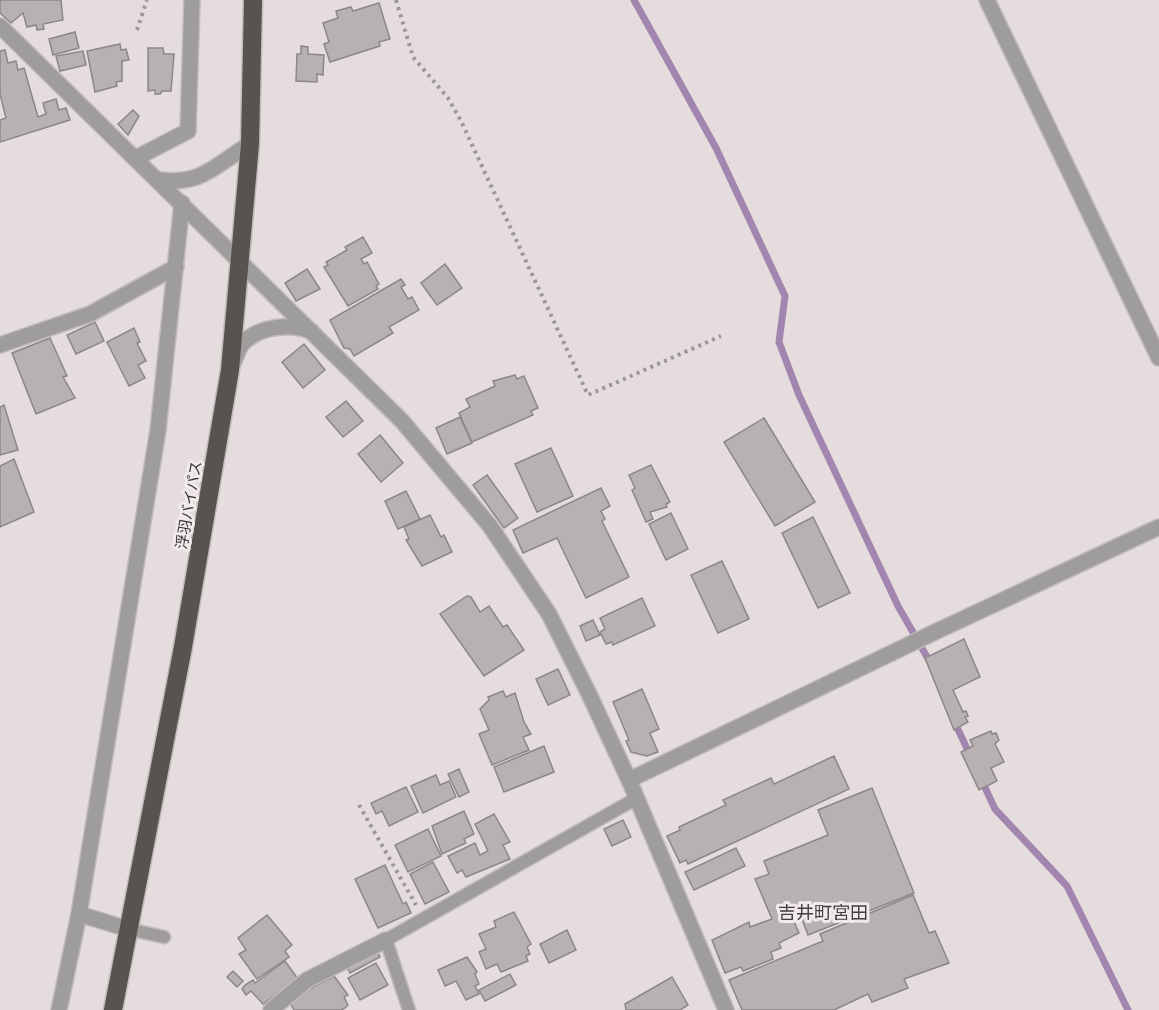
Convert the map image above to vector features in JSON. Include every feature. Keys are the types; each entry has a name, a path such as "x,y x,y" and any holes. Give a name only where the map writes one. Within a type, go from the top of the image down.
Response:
{"highway":[{"name":"浮羽バイパス","path":"113,1010 183,647 230,370 250,144 253,0"}],"street":[{"path":"136,158 188,131 192,0"},
{"path":"987,0 1159,358"},
{"path":"0,26 182,203 238,262 314,332 402,421 490,526 549,614 629,780 726,1010"},
{"path":"158,180 180,182 202,177 250,144"},
{"path":"59,1010 79,914 158,430 182,203"},
{"path":"0,345 90,314 176,267"},
{"path":"230,370 242,344 260,333 294,326 314,332"},
{"path":"629,780 946,627 1159,528"},
{"path":"79,914 128,929"},
{"path":"271,1010 307,980 386,940"}],"lane":[{"path":"409,1010 386,940 636,798"},
{"path":"128,929 164,937"}],"path":[{"path":"137,30 147,0"},
{"path":"396,0 413,57 422,71 448,98 461,121 588,395 721,336"},
{"path":"359,806 424,919"}],"building":[{"path":"0,0 61,0 63,20 43,24 44,29 37,30 36,25 27,27 23,13 11,23 0,13"},
{"path":"379,3 390,39 379,42 380,46 330,62 324,44 329,42 323,23 338,18 336,11 351,7 353,11"},
{"path":"75,32 79,48 53,55 49,39"},
{"path":"120,44 121,50 126,49 129,60 122,61 122,81 116,82 117,86 95,92 87,51"},
{"path":"301,46 308,47 308,54 324,55 323,75 317,74 317,82 296,81 297,54 301,54"},
{"path":"148,48 163,48 164,54 174,54 171,91 155,94 155,90 148,91"},
{"path":"5,50 8,63 16,61 18,70 24,68 38,117 46,114 43,103 56,99 59,110 66,108 70,120 0,142 0,120 6,118 0,94 0,51"},
{"path":"83,51 86,65 60,71 56,56"},
{"path":"133,110 139,116 128,135 118,124"},
{"path":"363,237 372,253 361,259 364,264 367,262 379,284 376,286 378,289 348,306 324,267 328,265 326,262 347,250 345,247"},
{"path":"445,264 462,288 437,305 421,283"},
{"path":"307,269 320,289 296,301 285,283"},
{"path":"401,279 405,285 401,287 408,299 412,297 419,310 389,327 393,333 354,356 350,349 344,348 330,320"},
{"path":"95,322 104,341 76,354 67,335"},
{"path":"134,328 140,342 137,343 146,361 138,365 145,378 129,386 107,342"},
{"path":"50,338 67,376 63,377 75,398 36,414 12,353"},
{"path":"304,344 325,370 303,388 282,362"},
{"path":"515,375 517,379 524,376 538,408 531,411 533,415 472,442 459,413 470,407 466,399 495,386 493,381"},
{"path":"346,401 363,421 343,437 326,417"},
{"path":"4,405 18,450 0,455 0,407"},
{"path":"460,417 472,443 447,454 436,428"},
{"path":"764,418 815,502 775,526 724,442"},
{"path":"380,435 403,463 381,482 358,454"},
{"path":"551,448 573,496 537,512 515,464"},
{"path":"14,459 34,512 0,527 0,466"},
{"path":"651,465 670,502 666,504 667,507 650,512 653,519 646,522 632,490 635,488 629,475"},
{"path":"487,475 518,518 504,528 473,485"},
{"path":"601,488 610,506 601,511 605,519 602,521 629,577 586,598 557,538 523,553 513,530"},
{"path":"406,491 420,519 398,529 385,501"},
{"path":"671,513 688,549 666,560 649,524"},
{"path":"430,515 441,537 444,535 452,552 422,566 406,540 409,539 404,527"},
{"path":"813,517 850,593 818,608 782,533"},
{"path":"722,561 749,619 718,633 691,575"},
{"path":"467,596 471,597 480,612 489,606 503,627 507,625 524,650 484,676 440,614"},
{"path":"642,598 655,626 613,645 612,642 606,644 600,632 605,629 600,618"},
{"path":"593,620 600,635 586,641 580,626"},
{"path":"964,639 980,677 953,690 963,712 966,711 968,716 965,717 968,722 954,730 925,658"},
{"path":"558,669 570,695 548,705 536,679"},
{"path":"642,689 659,729 650,733 658,752 647,756 631,752 626,741 629,740 613,702"},
{"path":"503,691 506,697 515,693 524,722 531,734 523,737 529,750 492,765 479,734 489,730 480,709 489,700 488,697"},
{"path":"991,731 992,734 996,733 999,740 995,744 1004,762 991,768 997,781 979,790 961,752 973,746 970,740"},
{"path":"544,746 554,772 504,792 494,767"},
{"path":"834,756 849,789 688,864 686,860 680,863 667,836 680,830 679,827 726,805 723,800 771,778 774,784"},
{"path":"459,769 469,792 459,797 448,774"},
{"path":"436,775 440,785 449,781 456,797 423,813 411,786"},
{"path":"406,787 418,812 389,826 382,811 376,814 371,803"},
{"path":"872,788 914,893 808,935 800,914 792,917 799,933 779,943 781,948 771,952 773,959 743,971 741,967 725,973 712,940 749,922 750,927 772,919 755,879 769,874 764,861 828,835 818,810"},
{"path":"464,811 474,834 464,839 466,843 442,854 432,826"},
{"path":"494,814 510,842 503,845 510,859 466,877 462,870 457,873 448,856 475,843 480,855 488,851 475,824"},
{"path":"623,820 631,837 612,846 604,829"},
{"path":"428,829 441,856 408,872 395,845"},
{"path":"736,848 745,866 694,890 685,872"},
{"path":"433,862 449,892 425,904 410,874"},
{"path":"385,865 403,904 406,902 411,913 378,928 355,879"},
{"path":"913,895 929,933 935,931 949,963 904,979 908,988 872,1002 868,994 834,1010 742,1010 729,980 823,941 820,934"},
{"path":"514,912 531,944 527,947 530,954 526,956 528,961 501,972 497,964 486,969 479,952 486,949 479,934 496,927 494,921"},
{"path":"267,915 292,945 285,951 289,957 257,979 239,954 246,950 238,938"},
{"path":"567,930 576,950 549,963 540,944"},
{"path":"376,949 380,957 350,973 346,965"},
{"path":"467,957 477,972 475,974 479,984 475,986 479,994 466,1000 456,981 445,986 438,970"},
{"path":"285,961 298,979 263,1004 251,991 246,995 242,989 245,985 253,980 255,983"},
{"path":"376,963 388,985 360,1000 348,978"},
{"path":"233,971 243,981 237,987 227,977"},
{"path":"510,974 516,985 485,1001 479,990"},
{"path":"334,976 348,995 344,997 348,1005 345,1008 341,1010 294,1010 289,1001 291,998"},
{"path":"672,977 688,1005 680,1010 626,1010 625,1004"}],"waterway":[{"path":"634,0 716,148 785,296 779,342 799,395 898,606 931,664"},
{"path":"954,721 971,757"},
{"path":"982,781 995,809 1067,886 1128,1010"}],"district":[{"name":"吉井町宮田","path":"823,913"}]}
